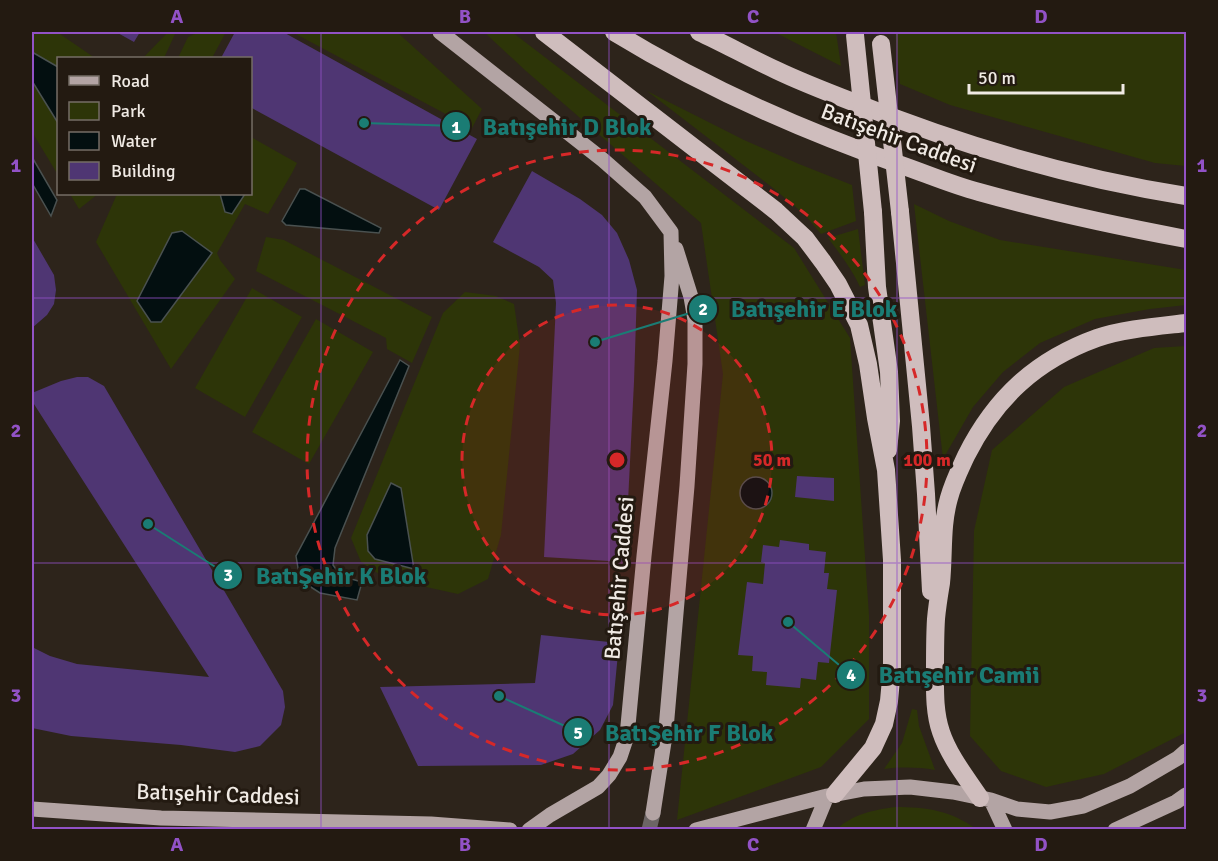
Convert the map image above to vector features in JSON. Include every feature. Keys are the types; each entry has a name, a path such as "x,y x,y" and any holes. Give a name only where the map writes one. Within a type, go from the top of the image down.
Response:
{"highway":[{"path":"544,32 776,211 805,238 838,284 859,325 886,470 892,560 891,668 889,701 884,724 873,748 831,795"},
{"name":"Batışehir Caddesi","path":"614,32 651,54 775,116 844,145 976,191 1069,215 1186,239"},
{"name":"Batışehir Caddesi","path":"699,32 778,71 903,122 990,152 1118,184 1186,196"},
{"path":"855,33 873,212 877,287 889,372 891,421 886,470"},
{"path":"880,38 922,437 931,591 936,620"},
{"path":"986,799 950,752 940,731 936,705 936,620 943,565 943,525 949,497 959,471 996,407 1020,382 1064,352 1099,337 1186,323"}],"main road":[{"path":"440,32 603,160 645,197 671,232 691,297 695,320 695,364 687,486 666,729 653,813"},
{"name":"Batışehir Caddesi","path":"529,830 598,787 620,757 627,736 672,276 671,232"},
{"path":"696,830 831,795 864,789 910,787 953,792 1017,808 1050,812 1083,806 1130,786 1186,751"},
{"path":"813,830 831,795"},
{"path":"1115,830 1176,802 1186,795"},
{"path":"986,799 1005,830"},
{"name":"Batışehir Caddesi","path":"32,809 161,818 422,824 510,830"}],"street":[{"path":"649,830 653,813"}],"green space":[{"path":"32,32 57,32 94,57 57,57 57,173 32,132"},
{"path":"168,32 176,32 164,57 144,57"},
{"path":"199,32 226,32 213,57 178,57 188,37"},
{"path":"292,32 397,32 482,109 472,128"},
{"path":"484,32 512,32 794,248 850,338 869,615 869,719 821,767 677,820 723,374 701,223"},
{"path":"774,32 836,32 841,66"},
{"path":"895,32 1186,32 1186,166 1155,163 950,105 900,84"},
{"path":"647,91 744,140 852,185 856,221 821,234 805,215 773,188"},
{"path":"252,138 297,163 268,214 245,204 217,253 235,279 171,369 96,242 117,195 252,195"},
{"path":"71,195 97,195 79,209"},
{"path":"914,204 949,221 1000,240 1186,270 1186,305 1095,319 1040,343 1003,372 973,407 943,459"},
{"path":"858,229 865,285 860,287 850,268 828,238"},
{"path":"266,237 284,240 432,317 412,363 387,349 386,338 256,271"},
{"path":"252,288 302,317 245,417 195,388"},
{"path":"465,292 496,296 514,304 520,345 501,535 488,579 458,594 385,578 361,562 351,538 443,313"},
{"path":"316,319 373,352 309,464 252,432"},
{"path":"1186,346 1186,732 1104,774 1046,787 1001,771 970,736 974,531 992,450 1064,387 1154,348"},
{"path":"912,709 917,710 919,726 935,770 884,769 902,743"},
{"path":"895,807 937,811 957,818 976,829 837,829 857,816"}],"water":[{"path":"32,52 57,66 57,121 32,81"},
{"path":"32,157 57,200 51,216 32,183"},
{"path":"300,189 305,189 381,228 379,233 286,225 282,221"},
{"path":"220,195 244,195 232,214 225,212"},
{"path":"182,231 212,253 161,322 151,322 137,301 172,233"},
{"path":"400,360 409,366 335,548 333,565 341,576 362,582 357,600 320,593 300,580 296,556"},
{"path":"756,477 767,482 772,493 767,504 756,509 745,504 740,493 745,482"},
{"path":"391,483 401,488 414,569 375,559 368,551 367,535"}],"building":[{"path":"116,32 140,32 134,42"},
{"path":"235,32 283,32 477,139 439,210 252,108 252,57 222,57"},
{"path":"532,171 580,199 602,215 617,233 629,260 637,290 625,562 544,557 556,303 553,280 539,267 493,242"},
{"path":"32,237 54,275 56,290 54,304 47,315 32,328"},
{"path":"77,377 88,377 104,386 283,691 285,707 281,725 260,746 235,752 71,736 32,728 32,647 50,656 77,664 209,677 32,401 32,393"},
{"path":"797,476 834,478 834,501 795,497"},
{"path":"780,540 809,544 809,550 826,552 824,573 829,573 827,589 837,590 829,663 818,662 816,680 801,678 800,688 766,685 767,672 752,671 753,656 738,655 747,582 763,584 765,563 761,562 763,545 779,547"},
{"path":"541,635 619,643 613,705 600,730 573,754 541,765 418,766 380,687 535,683"}],"place":[{"name":"Batışehir D Blok","path":"364,123"},
{"name":"Batışehir E Blok","path":"595,342"},
{"name":"BatıŞehir K Blok","path":"148,524"},
{"name":"Batışehir Camii","path":"788,622"},
{"name":"BatıŞehir F Blok","path":"499,696"}]}
